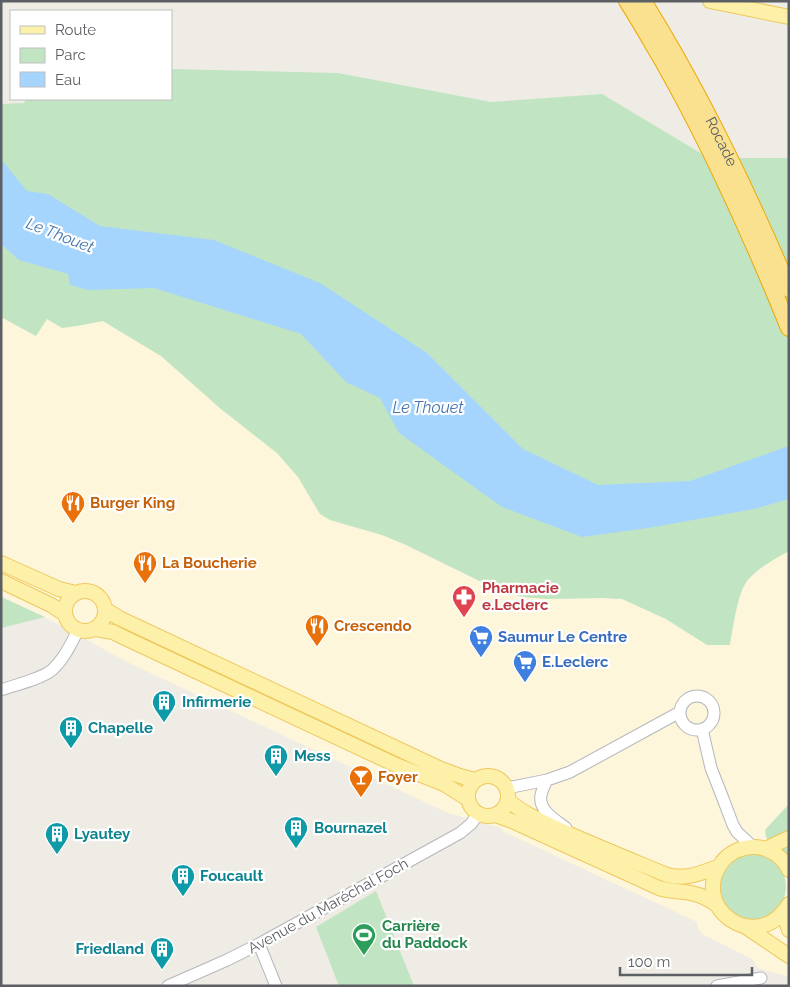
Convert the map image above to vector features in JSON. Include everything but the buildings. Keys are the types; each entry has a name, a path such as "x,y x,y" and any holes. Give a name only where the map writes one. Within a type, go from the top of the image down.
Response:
{"highway":[{"name":"Rocade","path":"637,5 691,83 722,142 789,289"},
{"path":"637,5 713,156 744,222 788,326"}],"main road":[{"path":"710,1 789,17"},
{"path":"1,563 59,589 76,593 85,591 96,594 104,602 106,609 104,620 90,631 78,630 69,624 65,614 67,602 76,593"},
{"path":"1,580 65,614"},
{"path":"106,609 128,622 441,769 475,780"},
{"path":"96,628 112,632 396,765 444,784 468,799"},
{"path":"508,794 503,809 489,816 478,814 471,807 468,799 470,785 475,780 481,776 494,776 504,783 508,794 518,808 579,838 668,875 676,877 690,876 718,867"},
{"path":"494,815 512,821 659,888 697,894 716,905 728,919 736,924 754,927 762,926 777,918 786,908"},
{"path":"716,905 713,879 724,859 733,852 743,848 759,848 789,838"},
{"path":"759,848 777,855 788,865"},
{"path":"786,908 789,930"},
{"path":"745,926 789,956"}],"street":[{"path":"1,690 52,670 65,655 78,630"},
{"path":"691,696 700,696 709,700 714,708 714,717 710,724 702,729 694,730 686,726 682,721 680,712 682,704 691,696"},
{"path":"508,794 570,772 680,712"},
{"path":"702,729 711,768 735,830 759,848"},
{"path":"548,780 541,795 543,807 549,815 579,838"},
{"name":"Avenue du Maréchal Foch","path":"168,986 259,944 460,833 471,824 478,814"},
{"path":"259,944 276,986"},
{"path":"717,986 761,978"}],"shaded area":[{"path":"1,317 35,336 47,319 77,326 102,321 161,356 221,409 277,453 298,477 320,514 330,520 382,535 404,544 500,591 524,597 546,599 622,599 666,619 707,645 729,645 740,594 747,581 766,564 789,551 789,804 765,830 789,868 789,977 758,968 752,959 702,934 697,922 504,832 501,828 448,813 125,661 64,627 1,596"}],"green space":[{"path":"172,69 338,73 491,102 602,94 709,158 789,158 789,551 761,568 747,581 738,602 730,645 707,645 666,619 622,599 546,599 524,597 500,591 404,544 382,535 330,520 320,514 298,477 277,453 221,409 161,356 103,321 62,328 47,319 36,336 1,317 1,104 24,103 26,100 172,100"},
{"path":"1,597 45,617 1,628"},
{"path":"789,804 789,868 766,837 765,830"},
{"path":"747,854 759,854 771,859 781,869 786,881 784,900 771,915 759,920 747,920 735,915 725,905 720,893 720,881 725,869 735,859"},
{"name":"Carrière du Paddock","path":"376,891 414,986 339,986 316,927"}],"water":[{"name":"Le Thouet","path":"1,159 27,191 48,194 100,226 214,240 320,283 427,353 523,449 598,485 690,481 789,446 789,499 754,509 648,528 582,537 502,507 399,433 380,398 346,382 301,334 154,288 88,290 70,285 68,274 19,260 1,244"}],"place":[{"name":"Burger King","path":"73,524"},
{"name":"La Boucherie","path":"145,584"},
{"name":"Pharmacie e.Leclerc","path":"464,618"},
{"name":"Crescendo","path":"317,647"},
{"name":"Saumur Le Centre","path":"481,658"},
{"name":"E.Leclerc","path":"525,683"},
{"name":"Infirmerie","path":"164,723"},
{"name":"Chapelle","path":"71,749"},
{"name":"Mess","path":"276,777"},
{"name":"Foyer","path":"361,798"},
{"name":"Bournazel","path":"296,849"},
{"name":"Lyautey","path":"57,855"},
{"name":"Foucault","path":"183,897"},
{"name":"Carrière du Paddock","path":"364,956"},
{"name":"Friedland","path":"162,970"}]}
